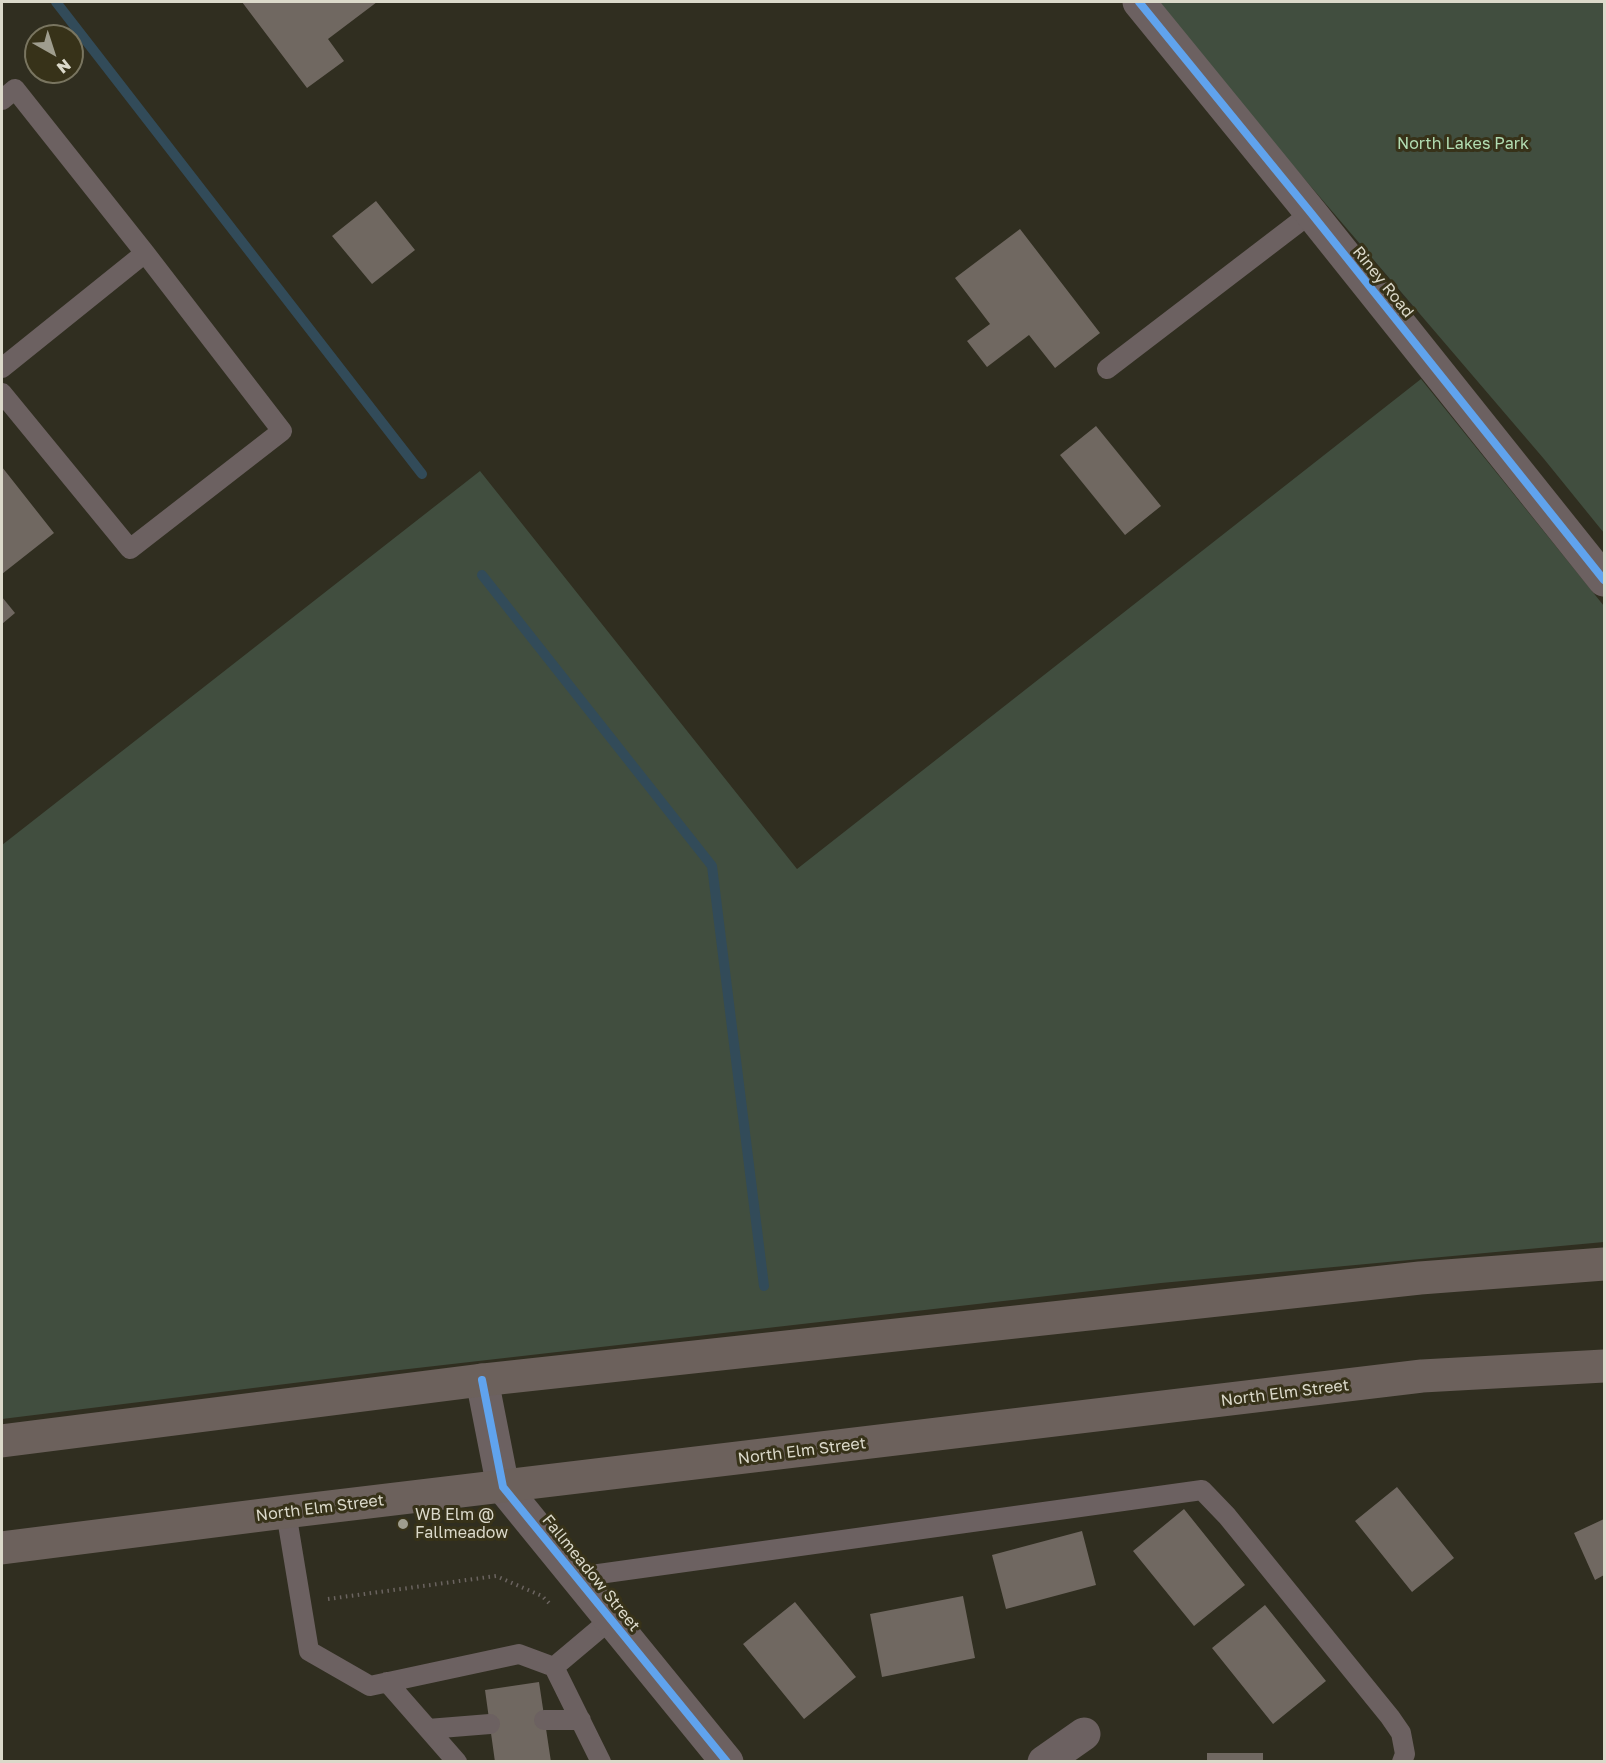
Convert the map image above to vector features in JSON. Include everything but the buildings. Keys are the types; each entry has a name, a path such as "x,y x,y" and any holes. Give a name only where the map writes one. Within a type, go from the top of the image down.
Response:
{"main road":[{"path":"2,1441 482,1380 1408,1279 1605,1264"},
{"name":"North Elm Street","path":"2,1548 1422,1376 1605,1366"}],"street":[{"name":"Riney Road","path":"1139,2 1605,580"},
{"name":"Fallmeadow Street","path":"482,1380 503,1487 727,1761"},
{"path":"1044,1761 1084,1734"}],"lane":[{"path":"2,100 15,89 282,431 130,549 2,393"},
{"path":"1107,369 1311,213"},
{"path":"2,368 145,253"},
{"path":"577,1577 1202,1490 1227,1516 1390,1717 1401,1733 1405,1754 1402,1761"},
{"path":"286,1512 309,1651 370,1686 519,1654 554,1667 601,1761"},
{"path":"554,1667 611,1619"},
{"path":"387,1682 457,1761"},
{"path":"544,1720 581,1720"},
{"path":"428,1729 490,1724"}],"green space":[{"name":"North Lakes Park","path":"1153,2 1604,2 1604,533 1544,459"},
{"path":"1421,379 1604,606 1604,1242 1161,1283 391,1371 2,1419 2,845 480,471 797,869"}],"waterway":[{"path":"56,2 422,474"},
{"path":"482,575 712,866 764,1286"}],"cycle path":[{"path":"1139,2 1604,580"},
{"path":"482,1380 503,1487 727,1762"}],"place":[{"name":"WB Elm @ Fallmeadow","path":"403,1524"}]}
